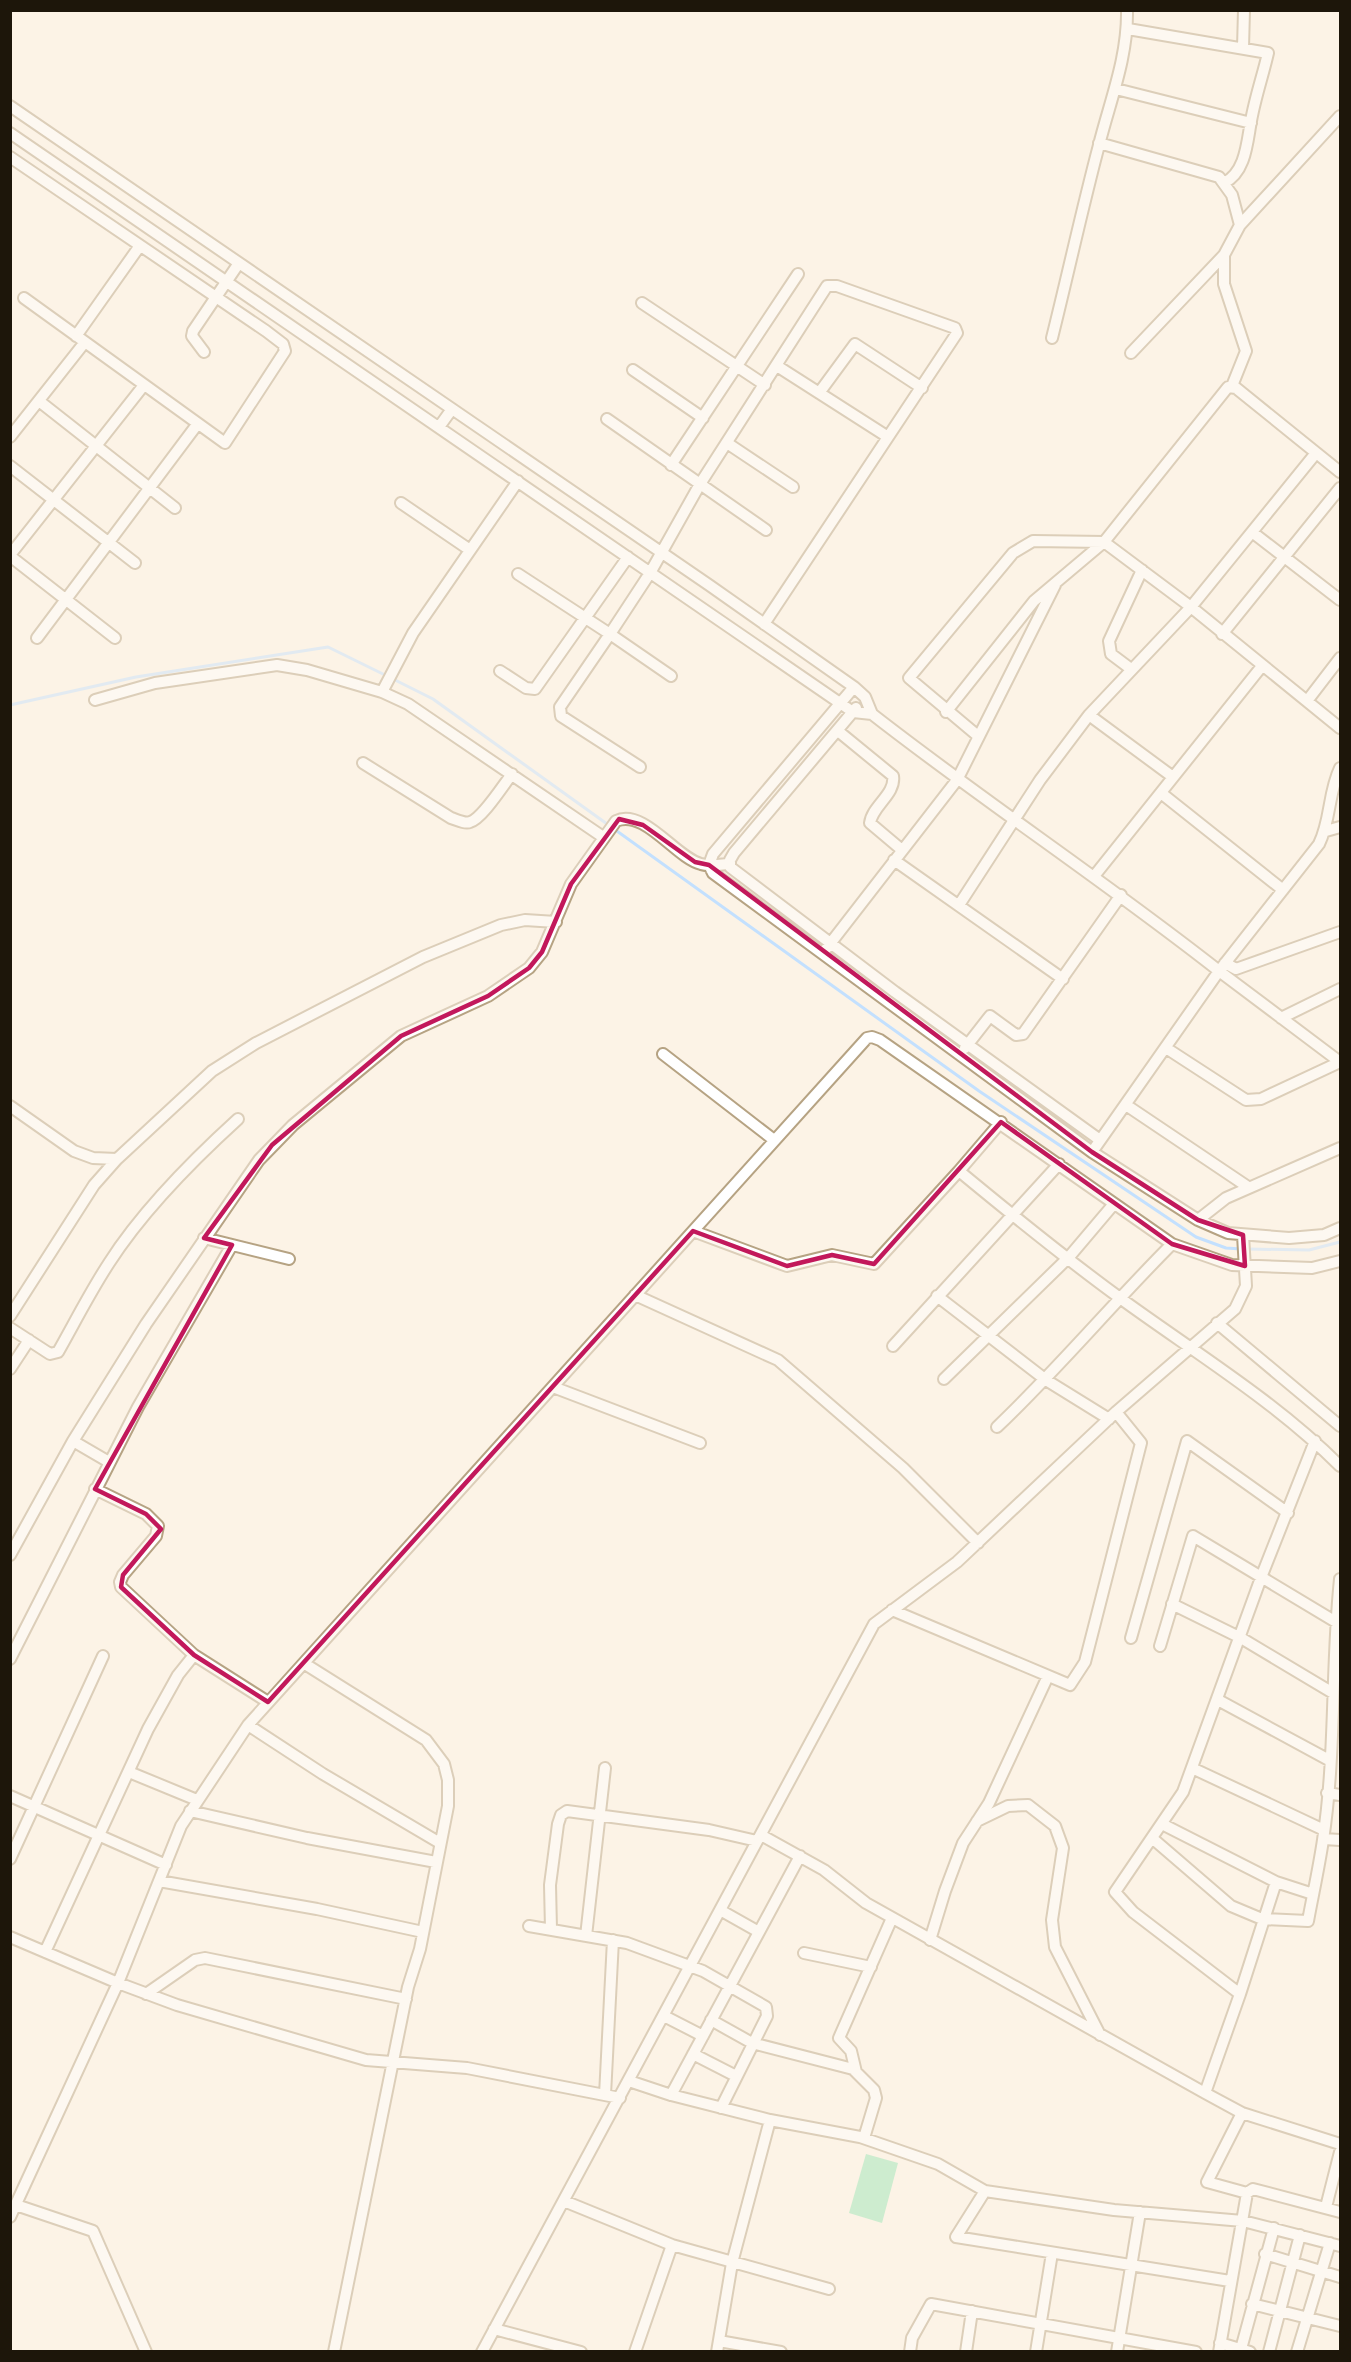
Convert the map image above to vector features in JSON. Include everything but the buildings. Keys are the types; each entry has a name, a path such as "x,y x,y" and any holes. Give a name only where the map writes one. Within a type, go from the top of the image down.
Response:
{"street":[{"path":"1052,338 1099,143 1116,89 1128,29 1127,10"},
{"path":"1243,48 1244,10"},
{"path":"1128,29 1268,53 1251,123 1251,137 1238,170 1224,183"},
{"path":"1116,89 1251,123"},
{"path":"10,106 854,687 865,697 872,714 957,780 1095,875 1222,967 1281,1018 1340,1062 1261,1099 1252,1101 1237,1095 1166,1048"},
{"path":"1131,353 1224,255 1240,225 1341,116"},
{"path":"10,133 853,712 872,714"},
{"path":"1099,143 1219,177 1232,195 1240,225"},
{"path":"10,157 280,341 285,351 225,443 24,298"},
{"path":"198,261 210,243"},
{"path":"10,437 39,401 140,247"},
{"path":"946,712 1017,621 1059,578 1104,542 1224,390 1232,386 1246,351 1224,284 1224,255"},
{"path":"204,352 192,336 193,331 239,263"},
{"path":"671,465 798,274"},
{"path":"640,767 561,716 560,707 650,573 700,484 822,292 831,285 957,330 922,388 764,624"},
{"path":"642,303 765,385"},
{"path":"819,393 855,344 922,388"},
{"path":"777,366 888,437"},
{"path":"633,370 703,418"},
{"path":"115,638 10,556 144,384"},
{"path":"1232,386 1341,472"},
{"path":"39,401 176,508"},
{"path":"439,427 452,409"},
{"path":"607,418 766,530"},
{"path":"37,638 196,426"},
{"path":"727,443 793,487"},
{"path":"960,905 1014,819 1089,715 1191,607 1316,453"},
{"path":"10,466 135,563"},
{"path":"384,687 413,633 518,481"},
{"path":"1222,634 1283,556 1341,488"},
{"path":"401,502 470,550"},
{"path":"1252,532 1341,600"},
{"path":"978,736 946,712 909,678 1013,553 1033,542 1104,542 1191,607 1341,728"},
{"path":"500,671 526,688 535,689 628,557"},
{"path":"1131,669 1111,654 1109,641 1142,570"},
{"path":"518,574 671,676"},
{"path":"823,954 957,780 1059,578"},
{"path":"1307,701 1341,658"},
{"path":"95,700 155,682 277,665 384,687 512,774 608,830"},
{"path":"1095,875 1262,666"},
{"path":"709,865 713,854 854,687"},
{"path":"729,864 734,853 865,697"},
{"path":"1089,715 1173,777"},
{"path":"838,731 893,776 893,784 871,817 870,823 902,850"},
{"path":"363,763 451,818 466,823 472,822 482,812 512,774"},
{"path":"1092,1152 1222,967 1310,857 1326,831 1333,782 1341,768"},
{"path":"1161,793 1283,891"},
{"path":"10,1555 74,1441 146,1324 249,1173 293,1125 401,1036 488,996 513,981 542,952 571,884 608,830 623,818 643,825 695,862 709,865 729,864"},
{"path":"1326,831 1341,827"},
{"path":"894,860 1063,979"},
{"path":"729,864 733,871 830,944 1100,1140"},
{"path":"709,865 717,876 1092,1152 1198,1220 1228,1233 1243,1235 1306,1238 1341,1228"},
{"path":"961,1056 990,1016 1016,1035 1023,1034 1121,895"},
{"path":"10,1316 94,1185 117,1159 212,1071 256,1043 423,957 501,925 525,920 556,922"},
{"path":"1222,967 1236,969 1341,932"},
{"path":"1281,1018 1341,989"},
{"path":"10,2217 14,2203 118,1983 190,1811 248,1725 857,1047 872,1037 1001,1122 1113,1205 1172,1244 1233,1265 1312,1268 1341,1261"},
{"path":"663,1054 774,1140"},
{"path":"1126,1105 1248,1187"},
{"path":"10,1106 74,1151 93,1158 117,1159"},
{"path":"10,1328 50,1354 58,1352 108,1263 129,1234 205,1149 238,1119"},
{"path":"693,1231 787,1266 832,1255 874,1264 1001,1122"},
{"path":"1198,1220 1219,1203 1248,1187 1341,1148"},
{"path":"894,1346 1059,1164"},
{"path":"959,1171 1013,1216 1119,1297 1191,1346 1315,1441 1341,1466"},
{"path":"944,1379 1069,1257 1113,1205"},
{"path":"482,2352 874,1624 957,1562 1112,1416 1241,1301 1246,1286 1243,1235"},
{"path":"204,1238 289,1259"},
{"path":"997,1427 1046,1380 1119,1297 1172,1244"},
{"path":"10,1659 109,1462 232,1245"},
{"path":"635,1295 778,1360 903,1468 978,1543"},
{"path":"892,1610 1070,1685 1084,1662 1123,1520 1141,1443 1112,1416 1046,1380 937,1296"},
{"path":"1217,1323 1341,1426"},
{"path":"10,1369 29,1340"},
{"path":"553,1387 700,1443"},
{"path":"74,1441 109,1462"},
{"path":"1131,1638 1187,1441 1288,1513"},
{"path":"1240,1994 1133,1912 1115,1892 1183,1792 1241,1638 1262,1575 1315,1441"},
{"path":"95,1489 146,1514 158,1526 156,1536 120,1581 121,1587 194,1655 268,1701"},
{"path":"1160,1646 1193,1536 1262,1575 1336,1622"},
{"path":"1152,1838 1231,1906 1262,1919 1308,1921 1324,1834 1329,1760 1336,1726 1333,1693 1338,1655 1336,1622 1341,1579"},
{"path":"1172,1604 1241,1638 1333,1693"},
{"path":"45,1952 129,1772 178,1675 194,1655"},
{"path":"11,1858 103,1656"},
{"path":"305,1664 413,1731 436,1751 448,1780 448,1806 423,1932 392,2063 334,2352"},
{"path":"930,1940 963,1843 989,1803 1048,1676"},
{"path":"1218,1700 1329,1760"},
{"path":"248,1725 323,1774 440,1843"},
{"path":"586,1936 605,1768"},
{"path":"1192,1768 1324,1834 1341,1840"},
{"path":"129,1772 197,1800"},
{"path":"1327,1793 1341,1795"},
{"path":"10,1796 166,1865"},
{"path":"977,1821 1008,1806 1028,1805 1055,1826 1063,1848 1052,1920 1055,1947 1100,2035"},
{"path":"190,1811 307,1838 436,1862"},
{"path":"551,1929 549,1885 561,1815 567,1811 759,1838 800,1856 824,1870 866,1903 1242,2113 1341,2145"},
{"path":"1162,1824 1276,1882 1313,1894"},
{"path":"671,2095 800,1856"},
{"path":"159,1881 423,1932"},
{"path":"1205,2093 1276,1882"},
{"path":"720,1910 759,1932"},
{"path":"856,2072 855,2059 839,2038 892,1918"},
{"path":"529,1926 613,1940 690,1966 766,2007 767,2016 721,2108"},
{"path":"11,1939 146,1994 366,2060 467,2068 620,2098"},
{"path":"605,2095 613,1940"},
{"path":"804,1953 871,1967"},
{"path":"146,1994 195,1960 205,1958 406,1999"},
{"path":"664,2016 703,2036"},
{"path":"711,2020 752,2043 846,2066 856,2072 874,2090 876,2098 864,2138"},
{"path":"693,2054 736,2076"},
{"path":"629,2081 671,2095 770,2120 864,2138 938,2164 985,2191 1140,2212 1243,2222 1335,2245 1321,2271 1297,2352"},
{"path":"1242,2113 1207,2182 1247,2193"},
{"path":"770,2120 732,2263 718,2346 781,2352"},
{"path":"1326,2207 1341,2151"},
{"path":"1274,2228 1252,2304 1246,2350 1220,2347 1247,2193 1253,2189 1341,2212"},
{"path":"985,2191 956,2237 1230,2281"},
{"path":"564,2201 672,2245 829,2289"},
{"path":"14,2203 93,2231 146,2352"},
{"path":"1117,2352 1140,2212"},
{"path":"1269,2352 1300,2235"},
{"path":"635,2352 672,2245"},
{"path":"1035,2352 1052,2253"},
{"path":"1265,2254 1341,2277"},
{"path":"910,2352 912,2338 931,2304 1196,2352"},
{"path":"1252,2304 1341,2326"},
{"path":"966,2352 972,2311"},
{"path":"494,2329 581,2352"}],"highlighted area":[{"path":"619,819 643,825 695,862 709,865 1092,1152 1198,1220 1243,1235 1245,1266 1172,1244 1001,1122 874,1264 832,1255 787,1266 693,1231 268,1702 194,1655 121,1587 123,1575 161,1529 146,1514 95,1489 232,1245 204,1238 272,1145 375,1056 401,1036 488,996 529,968 542,952 571,884"}],"green space":[{"path":"866,2154 898,2163 882,2223 849,2213"}],"waterway":[{"path":"10,705 136,677 328,647 387,676"},
{"path":"393,679 433,699 979,1091 1196,1237 1226,1248 1241,1249"},
{"path":"1247,1249 1309,1250 1340,1242"}]}
